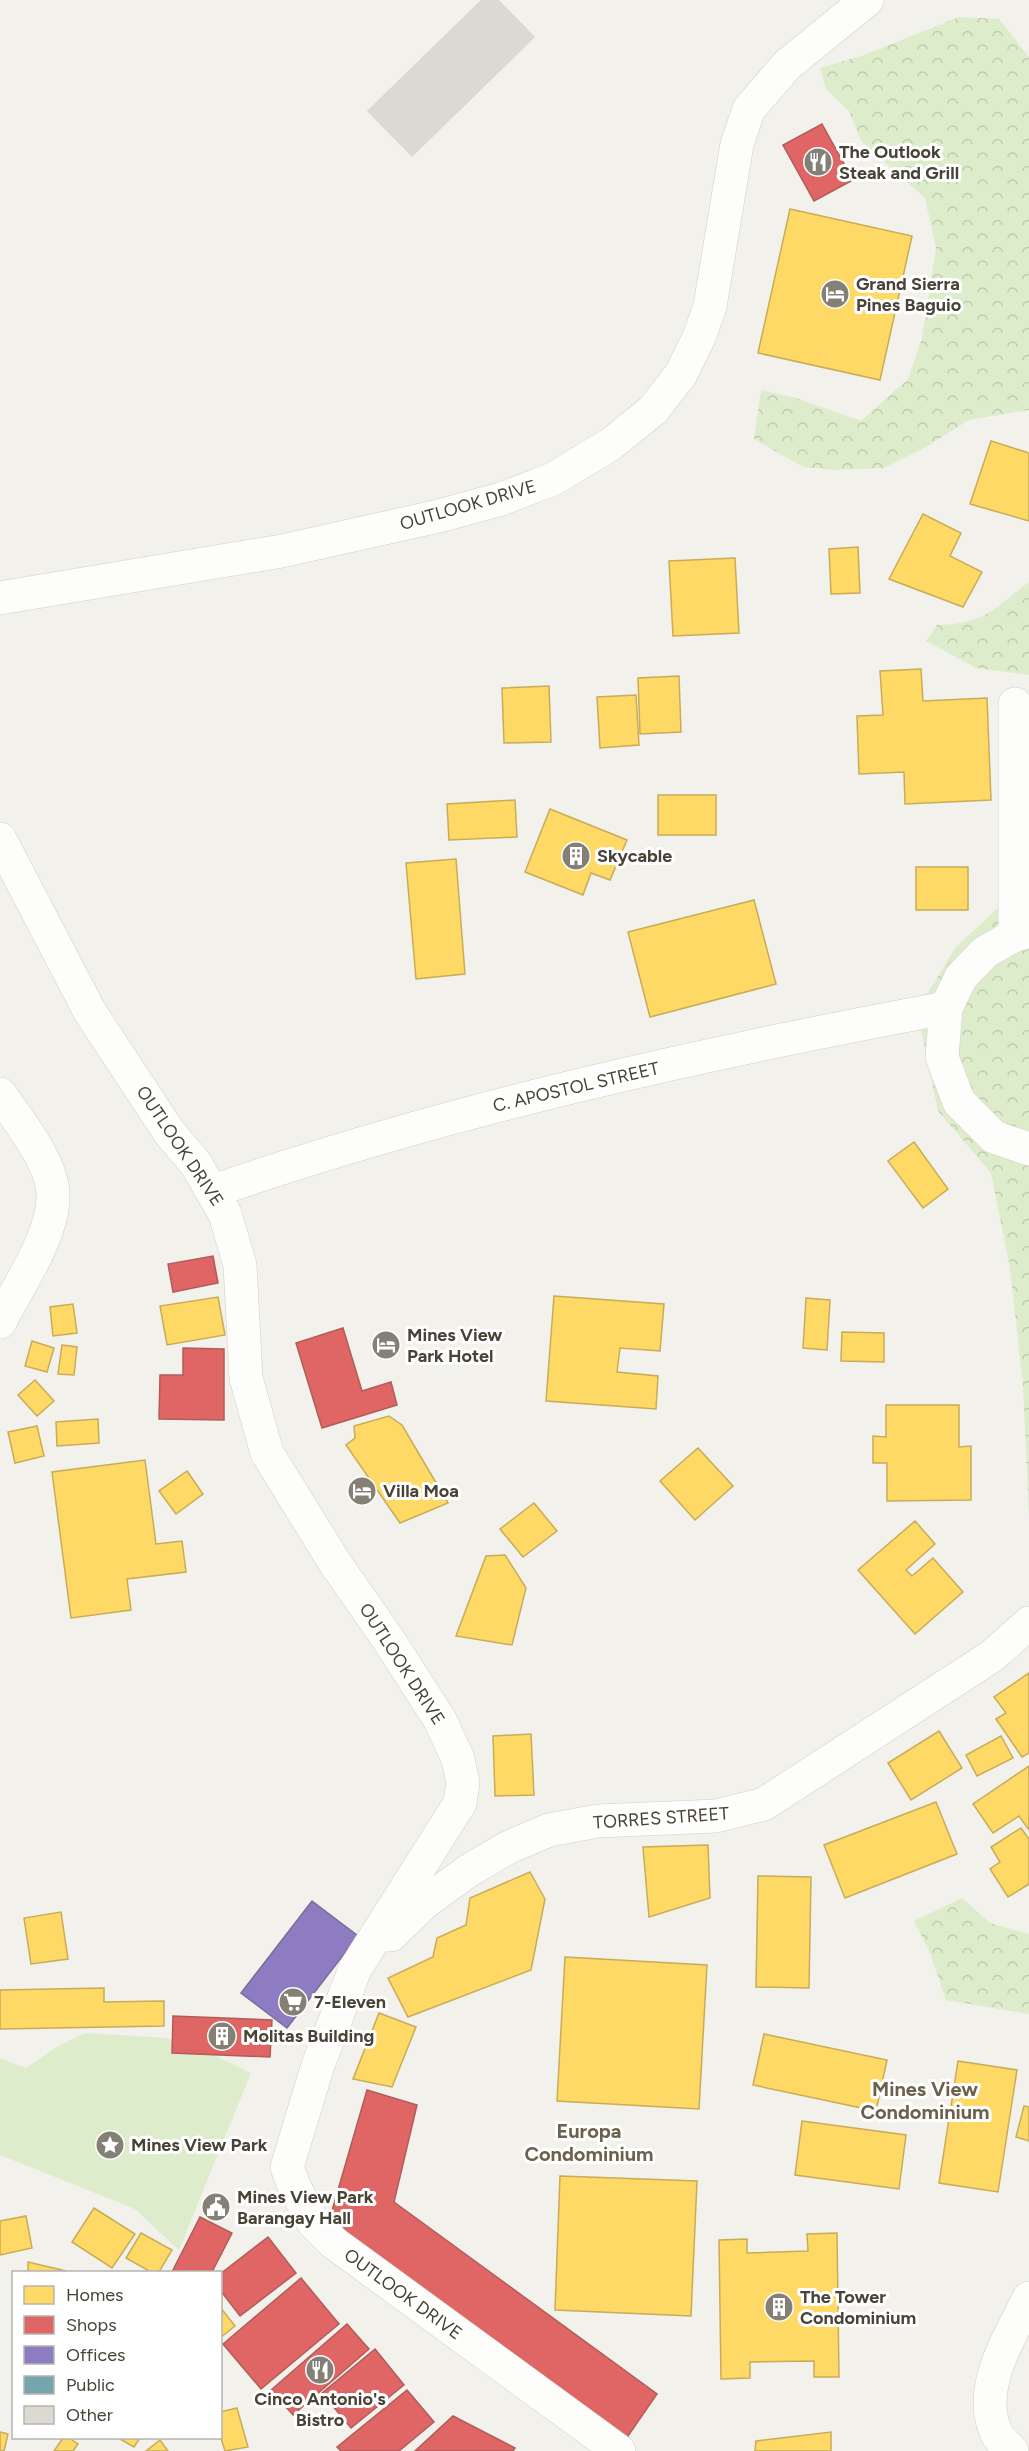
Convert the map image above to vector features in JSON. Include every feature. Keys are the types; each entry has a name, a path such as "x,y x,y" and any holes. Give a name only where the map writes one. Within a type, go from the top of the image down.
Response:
{"street":[{"name":"OUTLOOK DRIVE","path":"0,598 282,551 440,516 501,499 554,479 611,444 653,410 681,374 700,335 710,306 737,144 748,109 787,65 867,0"},
{"path":"1015,704 1022,934 985,952 961,977 946,1008 942,1057 959,1102 994,1137 1029,1149"},
{"name":"OUTLOOK DRIVE","path":"0,839 90,1012 169,1132 196,1164 225,1214 240,1265 246,1378 267,1453 335,1563 388,1639 440,1720 458,1760 463,1783 460,1803 355,1969 318,2065 287,2167 302,2203 313,2222 334,2243 619,2451"},
{"name":"C. APOSTOL STREET","path":"213,1191 323,1154 471,1111 793,1037 946,1008"},
{"path":"0,1094 41,1157 53,1194 45,1235 0,1322"},
{"name":"TORRES STREET","path":"355,1969 424,1903 468,1871 509,1847 549,1830 598,1821 716,1816 764,1804 992,1656 1029,1623"},
{"path":"1012,2451 997,2435 989,2395 1008,2342 1029,2298"}],"green space":[{"path":"959,17 999,19 1029,57 1029,410 969,420 926,447 884,468 836,470 803,467 754,439 761,390 796,398 861,421 908,379 922,338 936,248 925,198 861,141 849,111 826,89 820,68 864,55"},
{"path":"1029,582 1029,675 976,668 926,641 937,625 967,622 978,618 997,607"},
{"path":"1029,879 1029,1517 1023,1385 1010,1268 991,1173 938,1111 917,1011 955,948"},
{"path":"962,1898 990,1923 1029,1934 1029,2014 946,2000 930,1953 914,1921"},
{"name":"Mines View Park","path":"85,2033 166,2038 201,2049 251,2073 179,2250 135,2209 0,2155 0,2058 26,2068 55,2048"}],"building: Homes":[{"name":"Grand Sierra Pines Baguio","path":"790,209 912,236 880,380 758,353"},
{"path":"991,441 1029,453 1029,521 970,504"},
{"path":"923,514 961,533 950,556 982,572 963,607 889,579"},
{"path":"858,547 860,593 831,594 829,549"},
{"path":"735,558 739,633 673,636 669,561"},
{"path":"921,669 923,701 987,698 991,800 905,804 904,772 859,774 857,716 883,715 880,671"},
{"path":"679,676 681,732 640,734 638,678"},
{"path":"549,686 551,742 504,743 502,688"},
{"path":"636,695 639,745 600,748 597,697"},
{"path":"658,795 716,795 716,835 658,835"},
{"path":"515,800 517,837 449,840 447,804"},
{"name":"Skycable","path":"550,809 627,840 610,880 591,873 583,895 525,872"},
{"path":"456,859 465,974 416,979 406,863"},
{"path":"916,867 968,867 968,910 916,910"},
{"path":"754,900 776,984 650,1017 628,932"},
{"path":"914,1142 948,1189 923,1208 888,1161"},
{"path":"554,1296 664,1304 660,1351 620,1348 617,1372 658,1376 656,1409 546,1401"},
{"path":"218,1297 225,1335 167,1345 160,1306"},
{"path":"806,1298 830,1300 827,1350 803,1348"},
{"path":"73,1304 77,1333 53,1336 50,1307"},
{"path":"842,1332 884,1333 884,1362 841,1361"},
{"path":"32,1341 54,1348 47,1372 25,1366"},
{"path":"62,1345 77,1347 74,1375 58,1374"},
{"path":"35,1380 54,1401 37,1416 18,1395"},
{"path":"886,1405 959,1405 959,1447 971,1446 971,1500 887,1501 887,1463 873,1463 873,1436 886,1437"},
{"path":"389,1416 402,1425 448,1503 400,1523 346,1445 355,1438 354,1426"},
{"path":"98,1419 99,1443 57,1446 56,1422"},
{"path":"37,1426 44,1456 15,1463 8,1432"},
{"path":"698,1448 733,1486 695,1520 660,1481"},
{"path":"145,1460 156,1544 182,1541 186,1572 127,1579 131,1610 71,1618 52,1472"},
{"path":"187,1471 203,1494 176,1514 159,1491"},
{"path":"534,1503 557,1531 523,1557 500,1529"},
{"path":"915,1521 935,1544 906,1570 912,1576 933,1558 963,1592 915,1634 858,1570"},
{"path":"505,1555 526,1588 512,1645 456,1636 486,1556"},
{"path":"1029,1673 1029,1753 1022,1757 996,1719 1006,1713 994,1697"},
{"path":"939,1731 962,1768 911,1800 888,1763"},
{"path":"531,1734 534,1795 495,1796 493,1736"},
{"path":"1001,1736 1013,1758 977,1776 966,1755"},
{"path":"1029,1766 1029,1830 1019,1816 993,1833 973,1804"},
{"path":"936,1802 957,1854 845,1898 824,1845"},
{"path":"1021,1828 1029,1839 1029,1884 1008,1897 990,1869 1000,1862 991,1847"},
{"path":"708,1845 710,1898 649,1917 643,1847"},
{"path":"530,1872 545,1899 531,1970 408,2017 388,1978 433,1957 437,1938 466,1925 470,1898"},
{"path":"758,1876 811,1877 809,1988 756,1987"},
{"path":"61,1912 68,1959 31,1964 24,1918"},
{"path":"565,1957 707,1965 699,2109 557,2101"},
{"path":"104,1988 104,2002 164,2001 164,2026 0,2029 0,1990"},
{"path":"379,2013 416,2027 392,2087 353,2079"},
{"path":"764,2034 887,2060 876,2111 753,2085"},
{"path":"958,2061 1017,2070 998,2192 939,2183"},
{"path":"1024,2106 1029,2107 1029,2141 1016,2137"},
{"path":"802,2121 906,2135 899,2189 795,2175"},
{"path":"560,2176 697,2181 691,2316 555,2310"},
{"path":"94,2208 135,2234 112,2268 72,2242"},
{"path":"26,2216 32,2248 0,2255 0,2221"},
{"path":"141,2233 172,2250 160,2271 149,2271 126,2258"},
{"name":"The Tower Condominium","path":"837,2233 839,2377 814,2377 814,2361 750,2362 750,2378 721,2379 719,2240 747,2239 747,2253 808,2251 807,2234"},
{"path":"28,2262 66,2271 28,2271"},
{"path":"222,2310 235,2326 222,2336"},
{"path":"237,2408 248,2447 225,2451 221,2439 222,2412"},
{"path":"0,2432 8,2434 4,2451 0,2451"},
{"path":"831,2432 831,2451 755,2451 756,2441"},
{"path":"62,2439 70,2439 78,2444 73,2451 54,2451"},
{"path":"120,2439 139,2439 134,2447"},
{"path":"160,2440 168,2451 146,2451"}],"building: Shops":[{"name":"The Outlook Steak and Grill","path":"822,124 853,180 814,201 783,145"},
{"path":"213,1256 218,1283 173,1292 168,1264"},
{"path":"343,1328 362,1391 391,1382 397,1405 322,1428 296,1343"},
{"path":"183,1348 224,1349 224,1420 159,1419 160,1375 183,1375"},
{"name":"Molitas Building","path":"173,2016 272,2020 270,2057 172,2053"},
{"path":"367,2090 417,2105 394,2202 657,2394 626,2439 327,2228"},
{"path":"200,2217 232,2233 213,2271 173,2271"},
{"path":"268,2237 296,2273 240,2316 222,2293 222,2272"},
{"path":"301,2278 339,2324 261,2389 223,2344"},
{"name":"Cinco Antonio's Bistro","path":"347,2324 369,2349 293,2415 271,2390"},
{"path":"375,2349 404,2385 351,2428 322,2393"},
{"path":"407,2390 434,2422 399,2451 341,2451 337,2447"},
{"path":"453,2416 515,2448 513,2451 415,2451"}],"building: Offices":[{"path":"312,1901 358,1936 287,2028 241,1993"}],"building: Public":[{"path":"212,2197 226,2207 219,2218 204,2209"}],"building: Other":[{"path":"482,0 498,0 534,37 412,156 368,111"}],"place":[{"name":"The Outlook Steak and Grill","path":"818,162"},
{"name":"Grand Sierra Pines Baguio","path":"835,294"},
{"name":"Skycable","path":"576,856"},
{"name":"Mines View Park Hotel","path":"386,1345"},
{"name":"Villa Moa","path":"362,1491"},
{"name":"7-Eleven","path":"293,2002"},
{"name":"Molitas Building","path":"222,2036"},
{"name":"Mines View Park","path":"110,2145"},
{"name":"Mines View Park Barangay Hall","path":"216,2207"},
{"name":"The Tower Condominium","path":"779,2307"},
{"name":"Cinco Antonio's Bistro","path":"320,2370"}],"district":[{"name":"Mines View Condominium","path":"925,2100"},
{"name":"Europa Condominium","path":"589,2142"}]}
